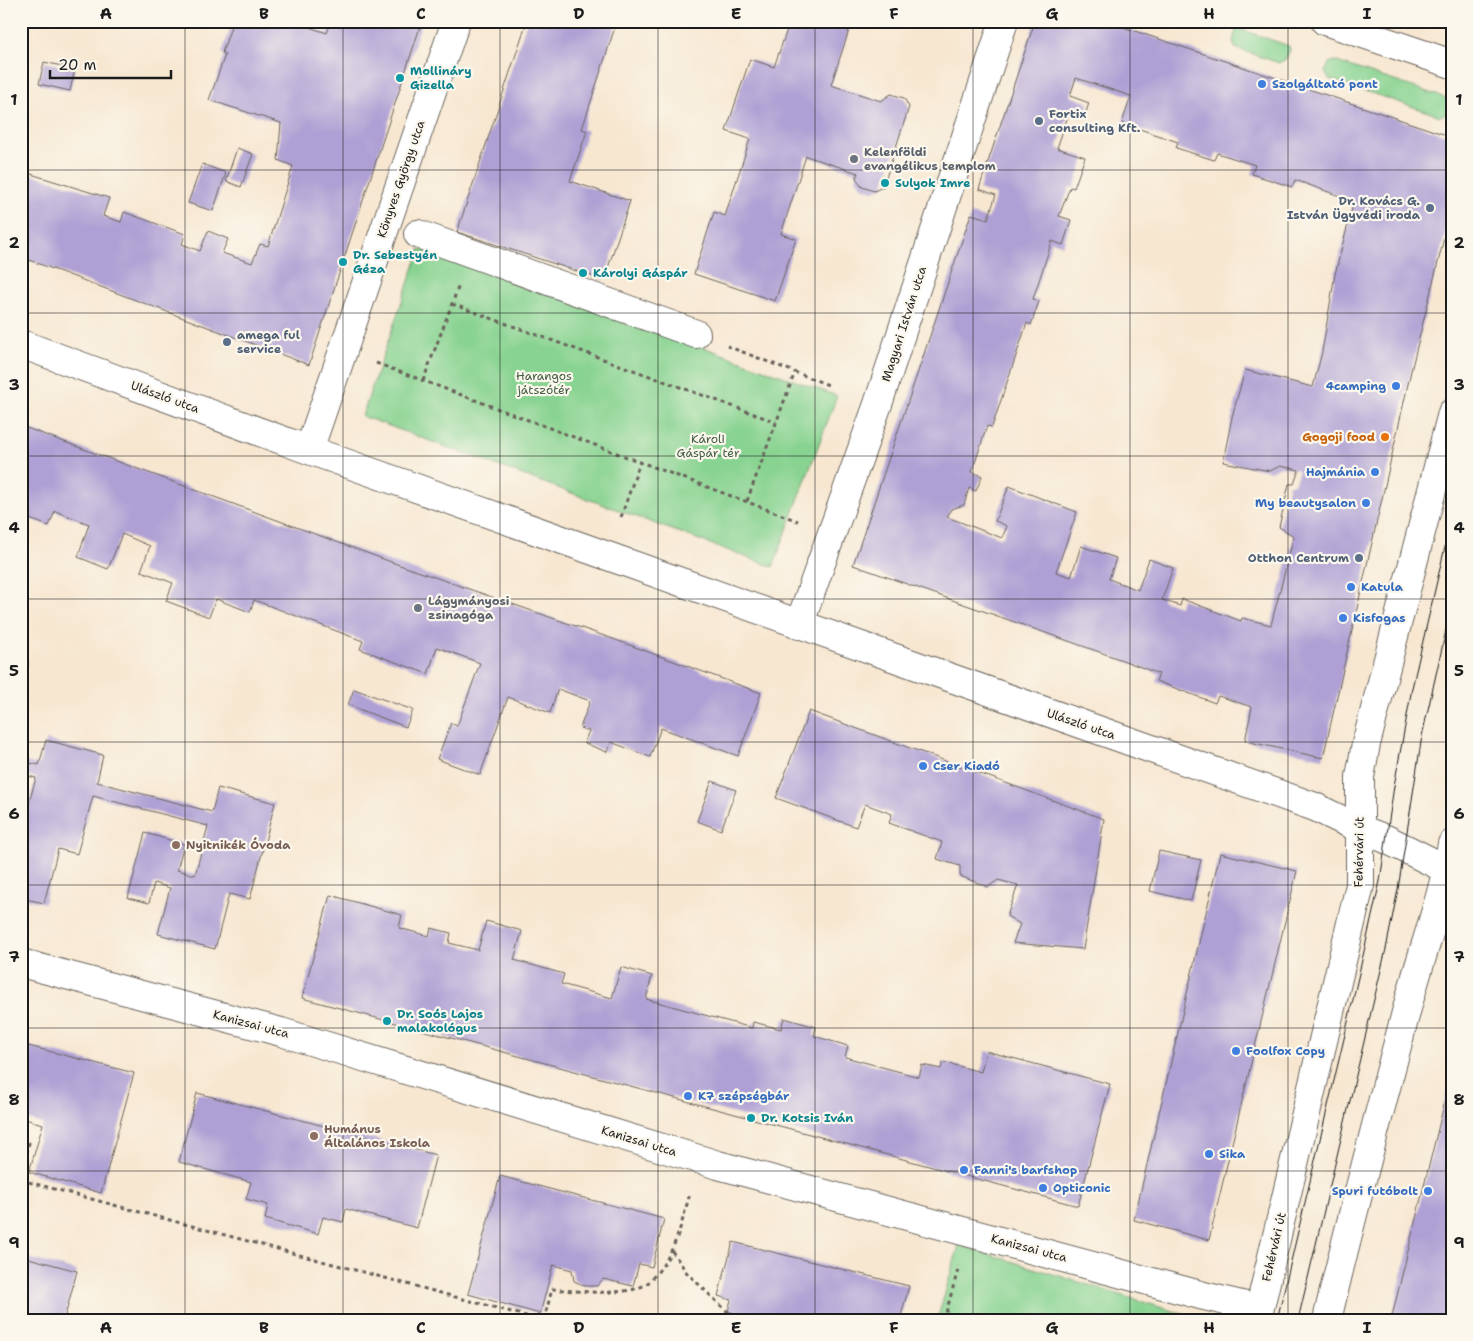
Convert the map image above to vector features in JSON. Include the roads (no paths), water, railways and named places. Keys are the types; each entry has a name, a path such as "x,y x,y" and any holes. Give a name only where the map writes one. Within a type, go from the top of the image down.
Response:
{"street":[{"name":"Könyves György utca","path":"309,450 456,21"},
{"name":"Magyari István utca","path":"799,625 878,404 1004,21"},
{"path":"1325,21 1452,64"},
{"path":"418,234 696,334"},
{"name":"Ulászló utca","path":"21,344 309,450"},
{"name":"Fehérvári út","path":"1258,1314 1360,885 1360,777 1366,744 1452,413"},
{"path":"309,450 799,625"},
{"name":"Ulászló utca","path":"799,625 1315,807 1360,829 1450,862"},
{"path":"1327,1320 1359,1186 1425,943 1450,862"},
{"name":"Kanizsai utca","path":"21,963 281,1032 718,1165 1204,1296 1258,1314"}],"tram line":[{"path":"1277,1320 1380,881 1394,786 1412,688 1452,517"},
{"path":"1298,1320 1386,949 1398,889 1422,736 1452,604"}],"place":[{"name":"Mollináry Gizella","path":"400,78"},
{"name":"Szolgáltató pont","path":"1262,84"},
{"name":"Fortix consulting Kft.","path":"1039,121"},
{"name":"Kelenföldi evangélikus templom","path":"854,159"},
{"name":"Sulyok Imre","path":"885,183"},
{"name":"Dr. Kovács G. István Ügyvédi iroda","path":"1430,208"},
{"name":"Dr. Sebestyén Géza","path":"343,262"},
{"name":"Károlyi Gáspár","path":"583,273"},
{"name":"amega ful service","path":"227,342"},
{"name":"4camping","path":"1396,386"},
{"name":"Gogoji food","path":"1385,437"},
{"name":"Hajmánia","path":"1375,472"},
{"name":"My beautysalon","path":"1366,503"},
{"name":"Otthon Centrum","path":"1359,558"},
{"name":"Katula","path":"1351,587"},
{"name":"Lágymányosi zsinagóga","path":"418,608"},
{"name":"Kisfogas","path":"1343,618"},
{"name":"Cser Kiadó","path":"923,766"},
{"name":"Nyitnikék Óvoda","path":"176,845"},
{"name":"Dr. Soós Lajos malakológus","path":"387,1021"},
{"name":"Foolfox Copy","path":"1236,1051"},
{"name":"K7 szépségbár","path":"688,1096"},
{"name":"Dr. Kotsis Iván","path":"751,1118"},
{"name":"Humánus Általános Iskola","path":"314,1136"},
{"name":"Sika","path":"1209,1154"},
{"name":"Fanni's barfshop","path":"964,1170"},
{"name":"Opticonic","path":"1043,1188"},
{"name":"Spuri futóbolt","path":"1428,1191"}],"park label":[{"name":"Harangos játszótér","path":"544,383"},
{"name":"Károli Gáspár tér","path":"708,446"}]}
